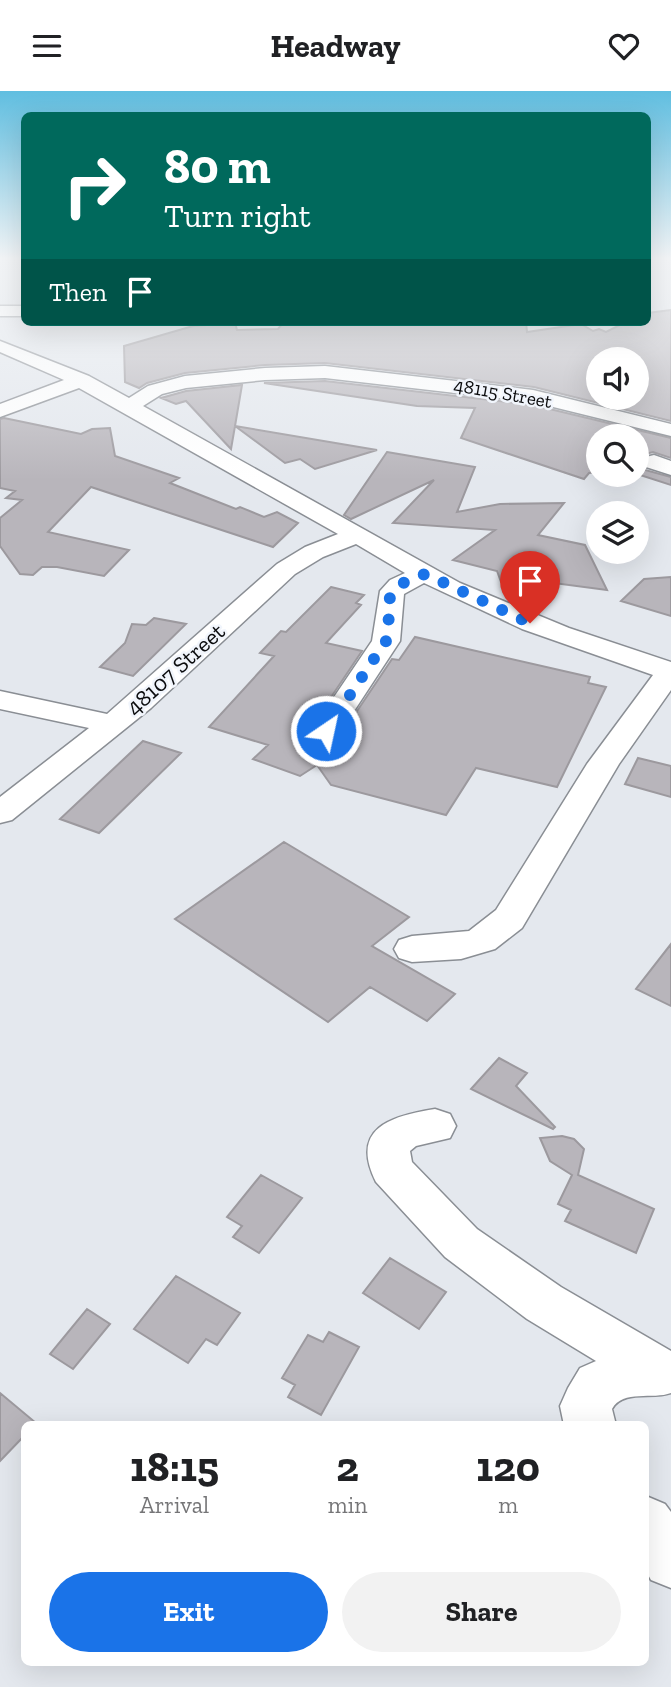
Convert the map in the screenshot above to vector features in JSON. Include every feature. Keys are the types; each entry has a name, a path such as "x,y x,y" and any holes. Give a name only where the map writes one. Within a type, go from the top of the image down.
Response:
{"street":[{"path":"0,346 82,380 425,574 508,615 615,655 671,671 603,764 509,919 482,940 461,946 412,949"},
{"name":"48115 Street","path":"129,406 155,390 185,382 265,373 325,372 407,378 501,391 671,430"},
{"path":"0,411 82,380"},
{"name":"48107 Street","path":"0,813 141,702 286,569 314,552 355,535"},
{"path":"326,731 386,641 389,626 388,599 397,585 425,574"},
{"path":"0,700 113,724"},
{"path":"435,1126 405,1131 394,1139 388,1149 391,1168 408,1188 461,1243 544,1303 664,1372"},
{"path":"589,1421 586,1406 598,1385 626,1373 664,1372"},
{"path":"649,1527 671,1560"}],"building":[{"path":"174,331 671,331 671,421 627,410 649,410 649,347 586,347 586,400 534,387 325,363 265,365 185,373 147,383 139,388 125,382 124,346"},
{"path":"325,381 533,405 612,424 586,424 584,479 461,438 475,408 417,406 264,383"},
{"path":"242,385 231,449 186,401 176,404 161,398 186,391"},
{"path":"0,419 81,434 92,429 110,428 115,456 179,478 170,483 236,509 240,507 264,517 277,512 298,523 273,547 91,487 48,532 129,550 104,576 57,567 42,567 33,575 20,574 0,546 0,518 22,500 6,498 15,491 0,488"},
{"path":"235,426 377,450 315,469 300,459 285,463"},
{"path":"649,433 671,438 671,458 649,453"},
{"path":"387,452 475,467 457,512 500,504 564,503 538,535 585,545 586,564 594,564 607,590 554,583 541,598 512,591 501,582 497,571 453,560 495,530 393,523 434,480 351,519 344,515"},
{"path":"649,471 671,477 671,485 649,478"},
{"path":"671,577 671,616 621,601 644,579"},
{"path":"331,587 364,595 356,603 361,605 326,643 362,651 309,730 313,738 325,743 339,738 392,659 399,660 415,637 590,677 588,683 606,687 557,787 476,768 446,815 331,785 317,765 300,776 253,759 268,745 209,727 274,656 260,653 281,631 286,632"},
{"path":"154,618 186,624 133,676 100,667 125,643 132,624 146,625"},
{"path":"143,741 181,753 99,833 60,819"},
{"path":"638,758 671,766 671,797 625,784"},
{"path":"284,842 409,917 372,946 455,994 427,1021 370,987 328,1022 175,919"},
{"path":"671,944 671,1006 636,989"},
{"path":"499,1058 527,1073 516,1086 555,1127 553,1129 471,1089"},
{"path":"562,1136 574,1139 584,1149 578,1175 654,1209 636,1253 565,1221 571,1210 558,1204 572,1175 550,1161 540,1138"},
{"path":"261,1175 302,1198 259,1253 233,1237 242,1226 227,1217"},
{"path":"390,1258 446,1292 419,1329 363,1293"},
{"path":"176,1276 240,1313 217,1345 206,1339 188,1363 134,1329"},
{"path":"87,1309 110,1324 73,1369 50,1354"},
{"path":"329,1332 359,1347 321,1415 288,1397 295,1385 282,1378 308,1335 323,1342"},
{"path":"0,1393 34,1421 21,1421 21,1439 0,1461"}],"route":[{"path":"326,731 386,641 389,626 388,599 397,585 404,581 425,574 530,623"}]}
